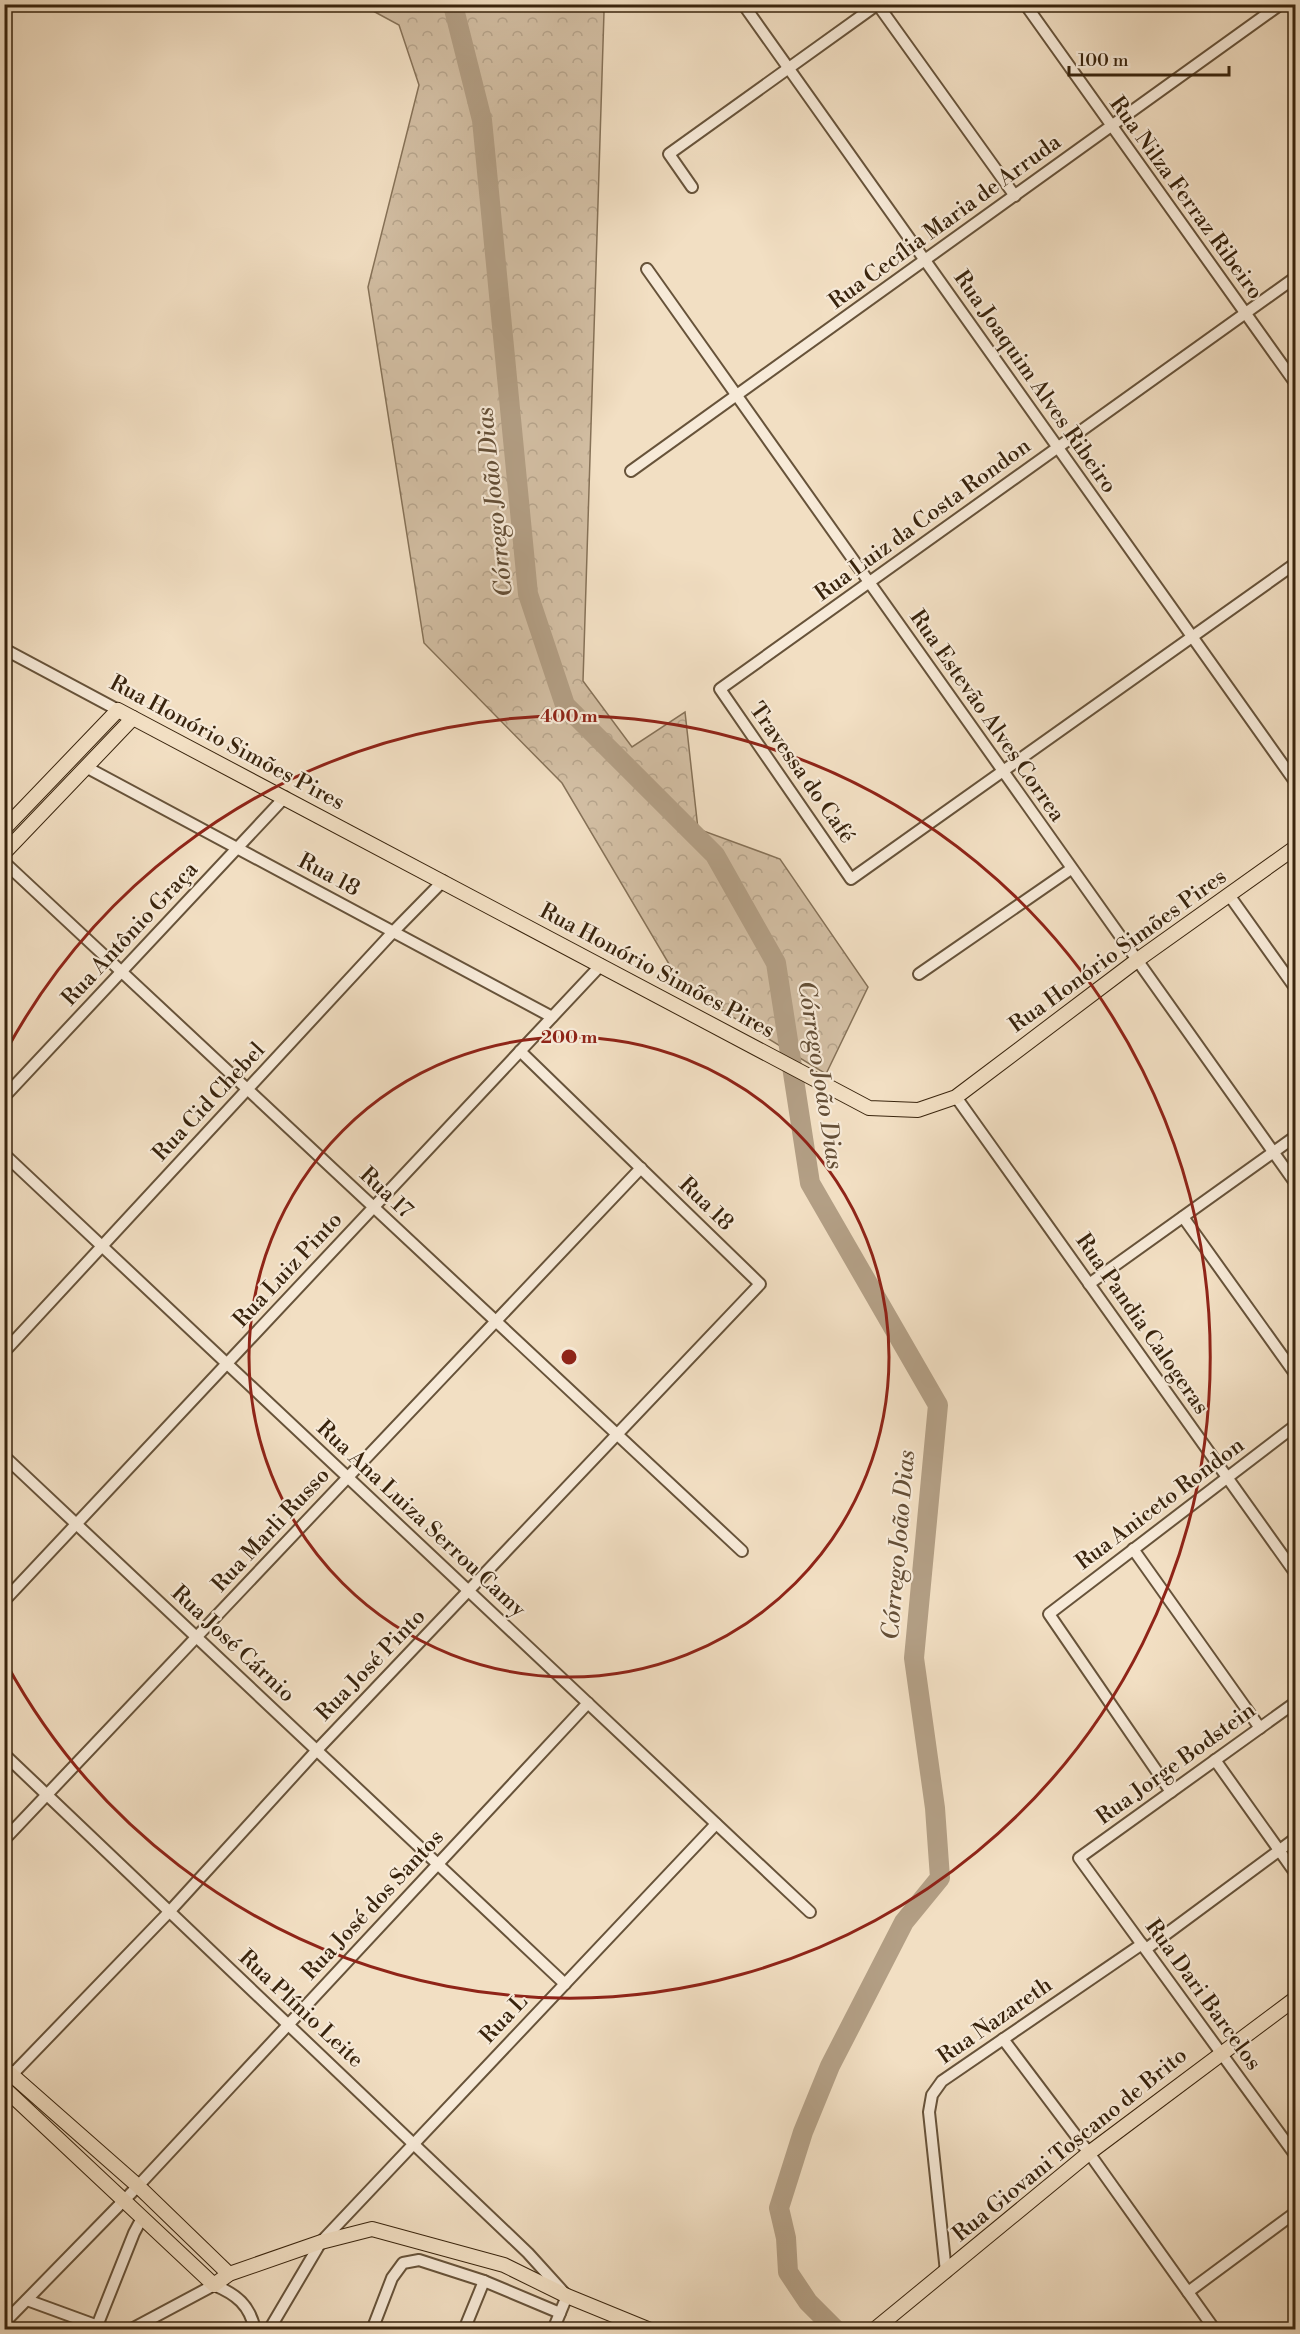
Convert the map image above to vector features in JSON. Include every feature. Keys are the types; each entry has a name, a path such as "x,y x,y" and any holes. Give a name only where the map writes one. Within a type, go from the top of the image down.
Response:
{"main road":[{"name":"Rua Honório Simões Pires","path":"118,710 869,1108 918,1110 956,1097 1136,961 1296,847"},
{"path":"4,829 118,710"},
{"path":"4,853 133,718"},
{"name":"Rua Giovani Toscano de Brito","path":"874,2330 1089,2153 1296,1998"},
{"path":"7,2075 138,2187 229,2274"},
{"path":"4,2088 214,2285 229,2274 321,2242 372,2229 504,2265 567,2296 646,2329"}],"street":[{"name":"Rua Joaquim Alves Ribeiro","path":"743,4 1296,783"},
{"name":"Rua Nilza Ferraz Ribeiro","path":"1024,4 1296,384"},
{"name":"Rua Cecília Maria de Arruda","path":"631,471 1281,4"},
{"path":"692,187 669,154 878,5 1015,196"},
{"name":"Rua Estevão Alves Correa","path":"647,269 1296,1184"},
{"name":"Rua Luiz da Costa Rondon","path":"720,689 1296,277"},
{"path":"1002,771 1296,562"},
{"name":"Rua Honório Simões Pires","path":"4,649 118,710"},
{"name":"Travessa do Café","path":"720,689 851,879 1002,771"},
{"name":"Rua 18","path":"86,766 552,1017"},
{"name":"Rua Antônio Graça","path":"4,1097 285,798"},
{"name":"Rua 17","path":"4,862 741,1551"},
{"path":"919,975 1071,869"},
{"name":"Rua Cid Chebel","path":"4,1352 393,932 443,881"},
{"path":"1229,895 1296,989"},
{"name":"Rua Luiz Pinto","path":"4,1601 601,965"},
{"name":"Rua 18","path":"520,1051 760,1284"},
{"name":"Rua Pandia Calogeras","path":"956,1097 1296,1574"},
{"path":"1089,1284 1296,1136"},
{"name":"Rua Ana Luiza Serrou Camy","path":"4,1154 810,1912"},
{"name":"Rua Marli Russo","path":"4,1840 641,1168"},
{"path":"1182,1217 1296,1375"},
{"name":"Rua José Pinto","path":"7,2075 171,1911 317,1750 760,1284"},
{"name":"Rua Aniceto Rondon","path":"1171,1792 1049,1614 1296,1425"},
{"name":"Rua José Cárnio","path":"4,1456 565,1984"},
{"path":"1133,1549 1260,1728"},
{"name":"Rua Jorge Bodstein","path":"1079,1858 1296,1702"},
{"name":"Rua José dos Santos","path":"4,2323 138,2187 588,1703"},
{"name":"Rua Plínio Leite","path":"4,1754 415,2143 528,2253 567,2296"},
{"path":"1215,1760 1296,1874"},
{"name":"Rua L","path":"321,2242 716,1824"},
{"name":"Rua Nazareth","path":"946,2272 929,2112 932,2095 942,2080 1144,1947 1296,1838"},
{"name":"Rua Dari Barcelos","path":"1079,1858 1296,2156"},
{"path":"1003,2039 1089,2153 1215,2330"},
{"path":"1188,2292 1296,2212"},
{"path":"97,2326 142,2218"},
{"path":"269,2330 321,2242"},
{"path":"372,2330 392,2278 403,2263 419,2260 484,2282 560,2313"},
{"path":"229,2274 231,2292"},
{"path":"464,2330 484,2282"},
{"path":"130,2330 214,2285 231,2292 244,2303 255,2330"},
{"path":"553,2330 567,2296"},
{"path":"27,2300 109,2330"}],"green space":[{"path":"589,4 604,12 583,681 632,747 685,712 698,829 780,859 868,987 826,1074 682,986 562,783 424,643 368,287 419,85 399,25 362,5"}],"waterway":[{"name":"Córrego João Dias","path":"451,4 482,120 528,594 565,705 715,855 776,963 810,1183 938,1405 914,1658 935,1808 940,1878 904,1922 830,2066 803,2132 779,2208 786,2238 788,2272 808,2302 836,2330"}]}
